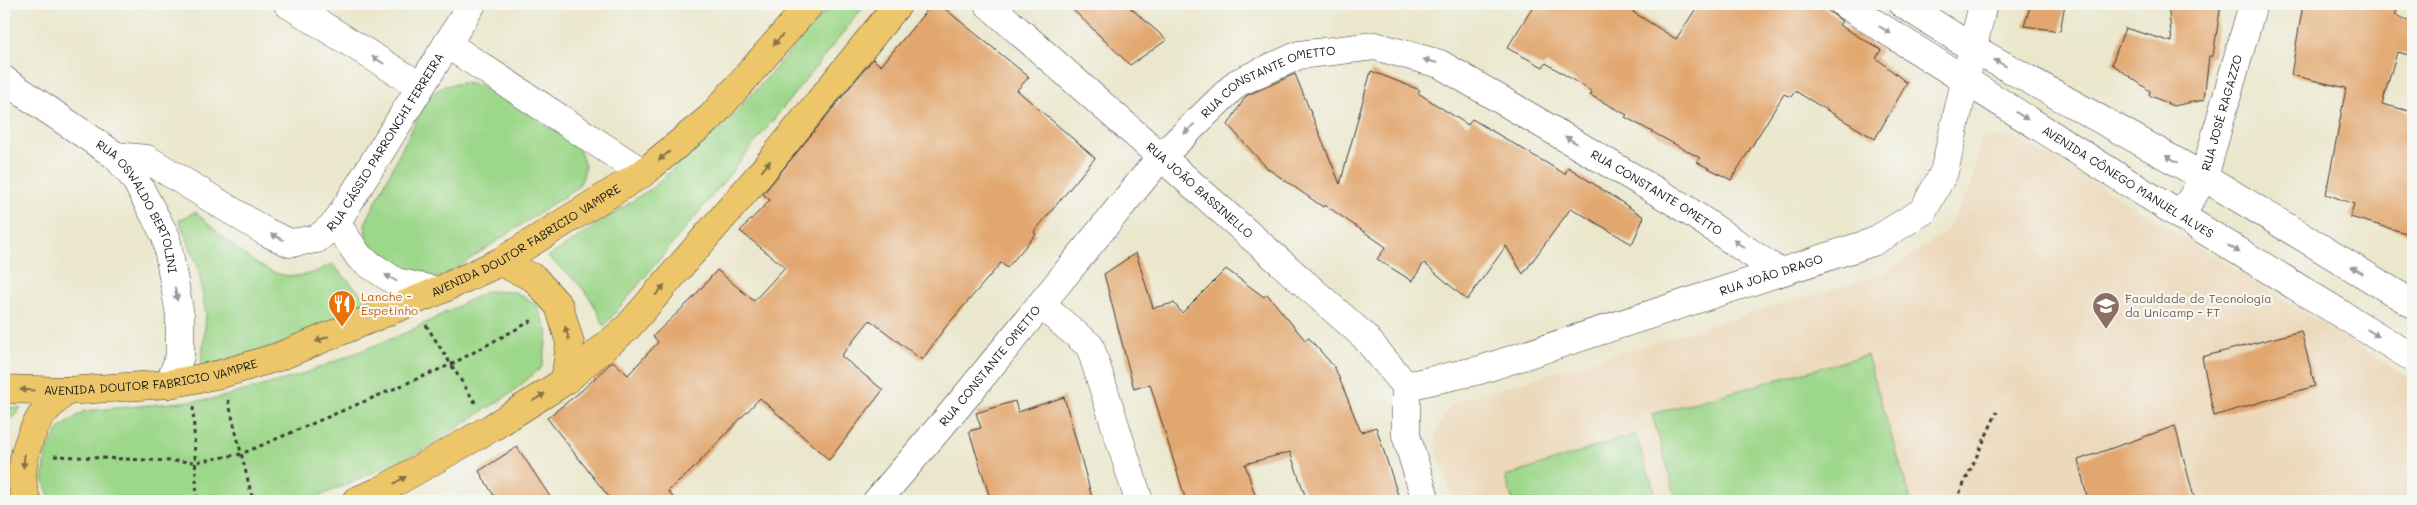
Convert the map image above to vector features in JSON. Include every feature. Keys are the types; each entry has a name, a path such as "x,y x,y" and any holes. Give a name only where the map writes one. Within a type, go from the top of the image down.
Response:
{"main road":[{"name":"AVENIDA DOUTOR FABRICIO VAMPRE","path":"4,389 66,391 180,382 222,374 278,358 438,291 500,262 643,173 711,117 810,4"},
{"path":"356,501 380,491 490,428 564,381 628,327 761,173 898,4"},
{"path":"500,262 534,278 559,306 570,343 564,381"},
{"path":"27,501 22,490 24,455 42,415 66,391"}],"street":[{"path":"288,4 420,86"},
{"name":"RUA CÁSSIO PARRONCHI FERREIRA","path":"116,156 147,160 266,232 290,244 317,239 336,223 472,4"},
{"name":"RUA JOÃO BASSINELLO","path":"988,4 1160,158 1364,336 1406,386"},
{"name":"AVENIDA CÔNEGO MANUEL ALVES","path":"1844,4 2180,216 2413,358"},
{"path":"1903,4 1974,49 2204,177 2413,304"},
{"name":"RUA JOÃO DRAGO","path":"1406,386 1480,370 1873,242 1924,210 1944,172 1983,4"},
{"name":"RUA JOSÉ RAGAZZO","path":"2180,216 2204,177 2254,4"},
{"path":"447,44 643,173"},
{"name":"RUA CONSTANTE OMETTO","path":"877,501 1160,158 1237,83 1298,55 1375,46 1440,64 1678,204 1779,272"},
{"name":"RUA OSWALDO BERTOLINI","path":"4,80 116,156 135,180 166,237 180,314 180,382"},
{"path":"336,223 360,258 396,282 438,291"},
{"path":"1040,304 1090,346 1139,501"},
{"path":"1406,386 1406,435 1426,501"}],"path":[{"path":"410,302 452,364 490,428"},
{"path":"24,455 196,462 241,454 452,364 559,306"},
{"path":"222,374 253,501"},
{"path":"180,382 196,462 197,501"},
{"path":"1956,501 1997,412"}],"shaded area":[{"name":"Faculdade de Tecnologia da Unicamp - FT","path":"1982,137 2014,137 2086,177 2413,380 2413,501 1452,501 1435,442 1439,425 1449,408 1463,399 1884,274 1945,232 1971,188"}],"green space":[{"path":"832,4 866,4 717,190 604,326 593,303 581,287 548,257 652,188 738,110"},
{"path":"462,83 480,85 577,144 585,165 583,177 578,187 455,269 439,277 422,281 375,258 367,242 365,224 428,96 444,86"},
{"path":"195,212 240,252 266,269 278,274 302,276 332,264 376,309 310,336 201,367 206,316 198,266 179,220"},
{"path":"487,291 515,292 537,305 548,333 542,367 511,393 420,452 308,501 51,501 43,479 46,454 59,429 84,411 215,399 298,376 408,332"},
{"path":"1867,355 1911,501 1677,501 1652,414"},
{"path":"4,407 21,408 4,428"},
{"path":"1635,434 1658,501 1513,501 1505,477"}],"building":[{"path":"932,4 939,4 1029,77 1017,90 1095,158 1007,268 1001,263 944,329 922,360 870,320 841,356 883,390 829,460 760,398 690,472 668,491 676,501 612,501 547,418 580,392 613,361 628,375 658,342 653,336 691,300 717,270 754,301 785,267 740,231 770,200 763,194 873,59 881,66"},
{"path":"1067,4 1126,4 1167,40 1130,65"},
{"path":"1535,4 1638,4 1633,12 1676,39 1699,4 1819,4 1842,21 1839,25 1881,50 1876,58 1907,83 1875,139 1795,91 1791,97 1784,94 1731,180 1697,162 1700,158 1625,117 1627,115 1590,95 1592,92 1546,63 1543,67 1507,48"},
{"path":"2031,4 2065,4 2060,31 2024,26"},
{"path":"2168,4 2221,4 2213,56 2209,56 2204,100 2173,106 2149,95 2150,91 2112,64 2125,28 2172,42"},
{"path":"2303,4 2399,4 2395,15 2413,22 2413,56 2397,52 2382,104 2413,112 2413,235 2350,217 2354,204 2326,194 2346,88 2291,75"},
{"path":"1371,71 1420,90 1418,93 1468,125 1472,119 1565,174 1568,167 1644,217 1632,244 1571,208 1523,274 1506,246 1467,300 1424,263 1412,281 1377,259 1386,247 1325,205 1323,207 1267,168 1228,125 1246,96 1295,74 1340,184"},
{"path":"1136,253 1153,308 1174,303 1182,313 1226,269 1264,297 1267,294 1305,340 1309,338 1335,368 1361,432 1376,427 1400,501 1307,501 1290,452 1245,464 1257,501 1186,501 1150,384 1134,389 1104,274"},
{"path":"2301,331 2315,386 2214,416 2202,357"},
{"path":"1064,397 1093,501 991,501 969,431 981,428 976,413 1015,401 1018,412"},
{"path":"2175,426 2195,501 2088,501 2078,460"},
{"path":"517,447 553,501 497,501 479,471"}],"place":[{"name":"Lanche - Espetinho","path":"342,328"},
{"name":"Faculdade de Tecnologia da Unicamp - FT","path":"2106,330"}]}
